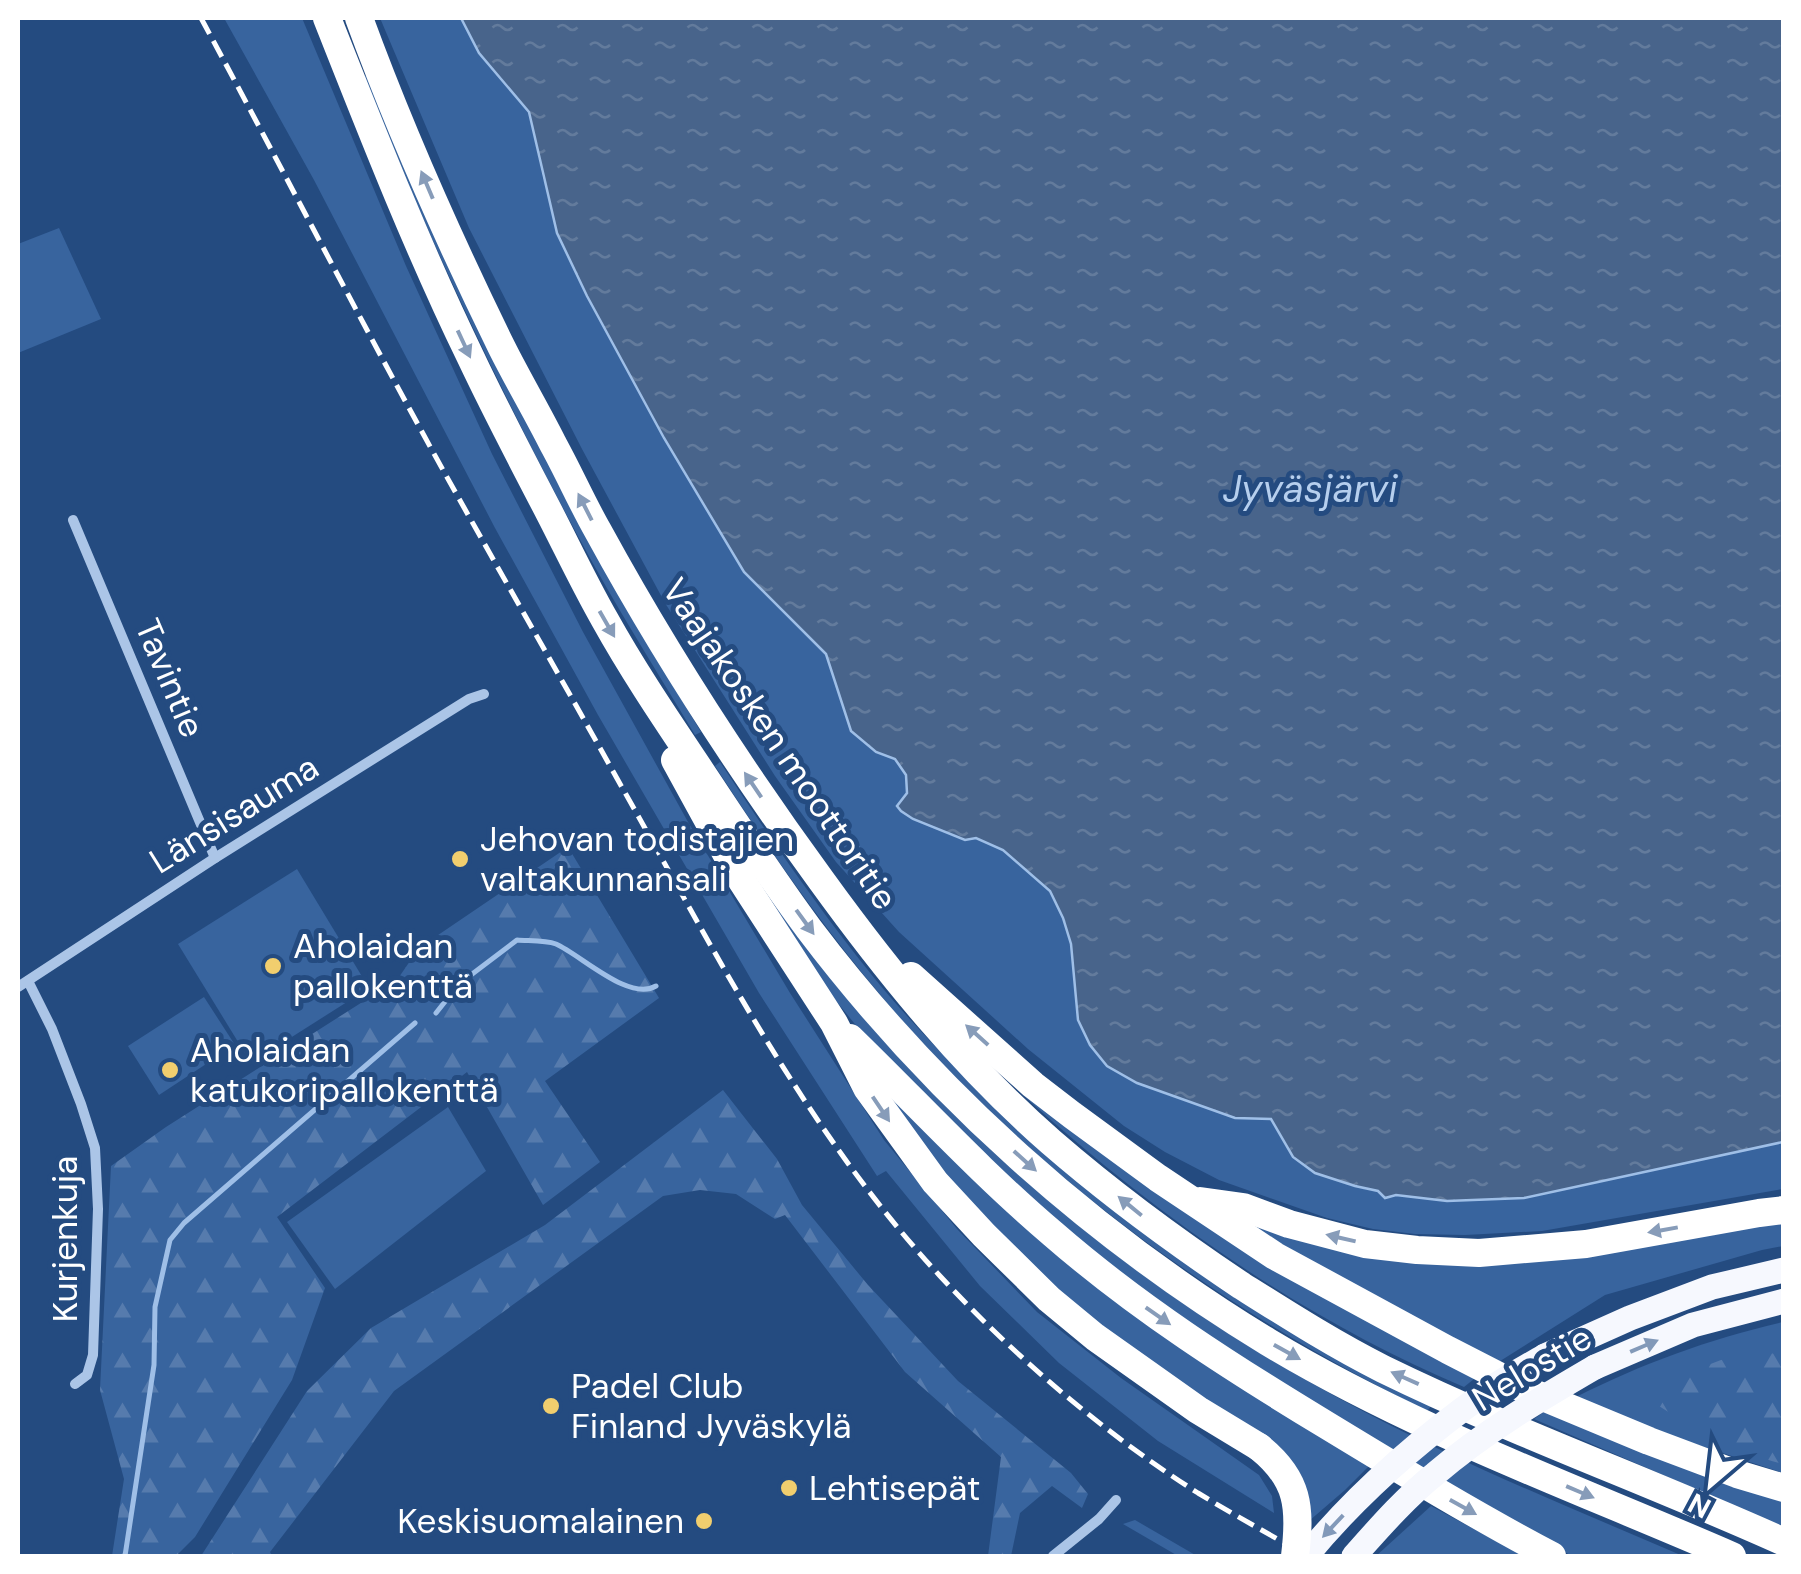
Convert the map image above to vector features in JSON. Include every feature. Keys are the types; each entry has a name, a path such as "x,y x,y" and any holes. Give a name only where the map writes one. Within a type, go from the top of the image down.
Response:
{"highway":[{"path":"326,18 387,170 470,357 580,575 633,668 811,931 930,1070 988,1128 1097,1221 1267,1341 1367,1397 1732,1556"},
{"name":"Vaajakosken moottoritie","path":"359,18 436,206 504,351 597,530 716,729 789,836 912,1000 1052,1142 1139,1213 1313,1330 1382,1368 1784,1542"},
{"path":"633,668 681,772 738,875 834,1024 867,1088 899,1136 984,1235 1050,1299 1095,1337 1198,1410 1259,1447 1283,1470 1292,1483 1297,1520 1295,1556"},
{"path":"863,938 932,993 1033,1085 1116,1148 1275,1256 1526,1390 1649,1441 1784,1488"},
{"path":"834,1024 966,1155 1054,1235 1130,1296 1246,1376 1408,1476 1552,1556"},
{"path":"1193,1200 1243,1207 1288,1224 1365,1244 1478,1253 1586,1244 1784,1210"},
{"name":"Nelostie","path":"1306,1556 1356,1500 1486,1391 1545,1356 1630,1318 1712,1287 1784,1270"},
{"name":"Nelostie","path":"1354,1556 1434,1474 1521,1410 1595,1366 1693,1325 1784,1301"}],"street":[{"name":"Tavintie","path":"73,520 215,858"},
{"name":"Länsisauma","path":"23,984 215,858 469,699 484,694"},
{"name":"Kurjenkuja","path":"23,984 52,1029 95,1148 98,1209 93,1354 87,1375 75,1384"},
{"path":"1053,1556 1116,1500"}],"green space":[{"path":"224,18 302,18 406,266 492,454 583,632 688,822 884,1140 957,1229 1037,1312 1121,1378 1259,1475 1272,1496 1274,1513 1158,1441 1059,1363 980,1286 886,1171 877,1176 759,993 598,715"},
{"path":"380,18 461,18 479,53 529,112 543,179 743,572 826,654 852,731 876,751 895,759 906,775 907,793 901,811 965,840 976,838 1003,850 1050,891 1071,944 1078,1020 1165,1094 1235,1118 1272,1119 1355,1186 1396,1195 1447,1201 1524,1198 1783,1142 1783,1189 1542,1231 1465,1235 1373,1229 1327,1218 1219,1180 1165,1152 1124,1126 1028,1049 899,932 836,862 775,776 665,603 469,228"},
{"path":"369,74 630,615 701,732 695,735 593,563 520,425 412,194 363,77"},
{"path":"59,228 101,319 18,353 18,244"},
{"path":"720,762 851,949 974,1087 1431,1406 1427,1411 1358,1376 1225,1297 1161,1253 1040,1157 928,1049 842,947 739,803 715,766"},
{"path":"568,847 659,998 545,1081 600,1162 543,1205 467,1072 277,1217 325,1288 292,1380 195,1537 176,1556 112,1556 124,1479 100,1390 111,1166 397,980 419,948"},
{"path":"748,866 808,950 944,1105 1098,1241 1269,1358 1359,1409 1479,1468 1683,1556 1572,1556 1420,1472 1250,1368 1058,1228 876,1050 819,980"},
{"name":"Aholaidan pallokenttä","path":"297,869 369,988 251,1063 178,944"},
{"name":"Aholaidan katukoripallokenttä","path":"204,997 235,1045 159,1095 128,1046"},
{"path":"877,1080 919,1126 1372,1463 1309,1521 1306,1498 1100,1329 963,1200"},
{"path":"723,1090 777,1159 802,1205 868,1285 958,1381 1071,1473 1088,1494 1082,1508 1052,1486 1020,1513 1011,1556 988,1556 1001,1457 905,1372 785,1215 775,1219 736,1194 700,1190 663,1196 394,1391 270,1552 272,1556 201,1556 307,1391 371,1328 545,1225"},
{"path":"1028,1092 1479,1375 1464,1387 1404,1360 1288,1296 1125,1182 1024,1096"},
{"path":"448,1107 486,1171 335,1289 287,1222"},
{"path":"1240,1220 1366,1253 1783,1220 1783,1246 1605,1295 1497,1363 1452,1342"},
{"path":"1783,1322 1783,1473 1653,1430 1576,1397 1677,1353"},
{"path":"1783,1352 1783,1464 1715,1438 1651,1401 1671,1379 1721,1360"},
{"path":"1551,1407 1783,1496 1783,1527 1534,1419"},
{"path":"1431,1506 1524,1556 1376,1556"},
{"path":"1135,1520 1197,1556 1178,1556 1123,1524"}],"water":[{"name":"Jyväsjärvi","path":"461,18 1783,18 1783,1142 1524,1198 1385,1198 1378,1191 1315,1173 1293,1157 1271,1119 1235,1118 1137,1083 1107,1066 1090,1045 1078,1020 1071,944 1050,891 1003,850 976,838 965,840 901,811 897,806 907,793 906,775 895,759 876,752 851,731 826,654 744,572 664,438 557,233 529,112 479,53"}],"waterway":[{"path":"846,855 857,847"},
{"path":"436,1013 459,984 517,940 556,944 632,988 656,986"},
{"path":"125,1556 154,1365 155,1307 170,1240 184,1223 415,1023"}],"railway":[{"path":"201,18 443,470 691,911 765,1038 847,1161 940,1276 1062,1392 1163,1470 1307,1556"}],"place":[{"name":"Jehovan todistajien valtakunnansali","path":"460,859"},
{"name":"Aholaidan pallokenttä","path":"273,966"},
{"name":"Aholaidan katukoripallokenttä","path":"170,1070"},
{"name":"Padel Club Finland Jyväskylä","path":"551,1406"},
{"name":"Lehtisepät","path":"789,1488"},
{"name":"Keskisuomalainen","path":"704,1521"}]}
